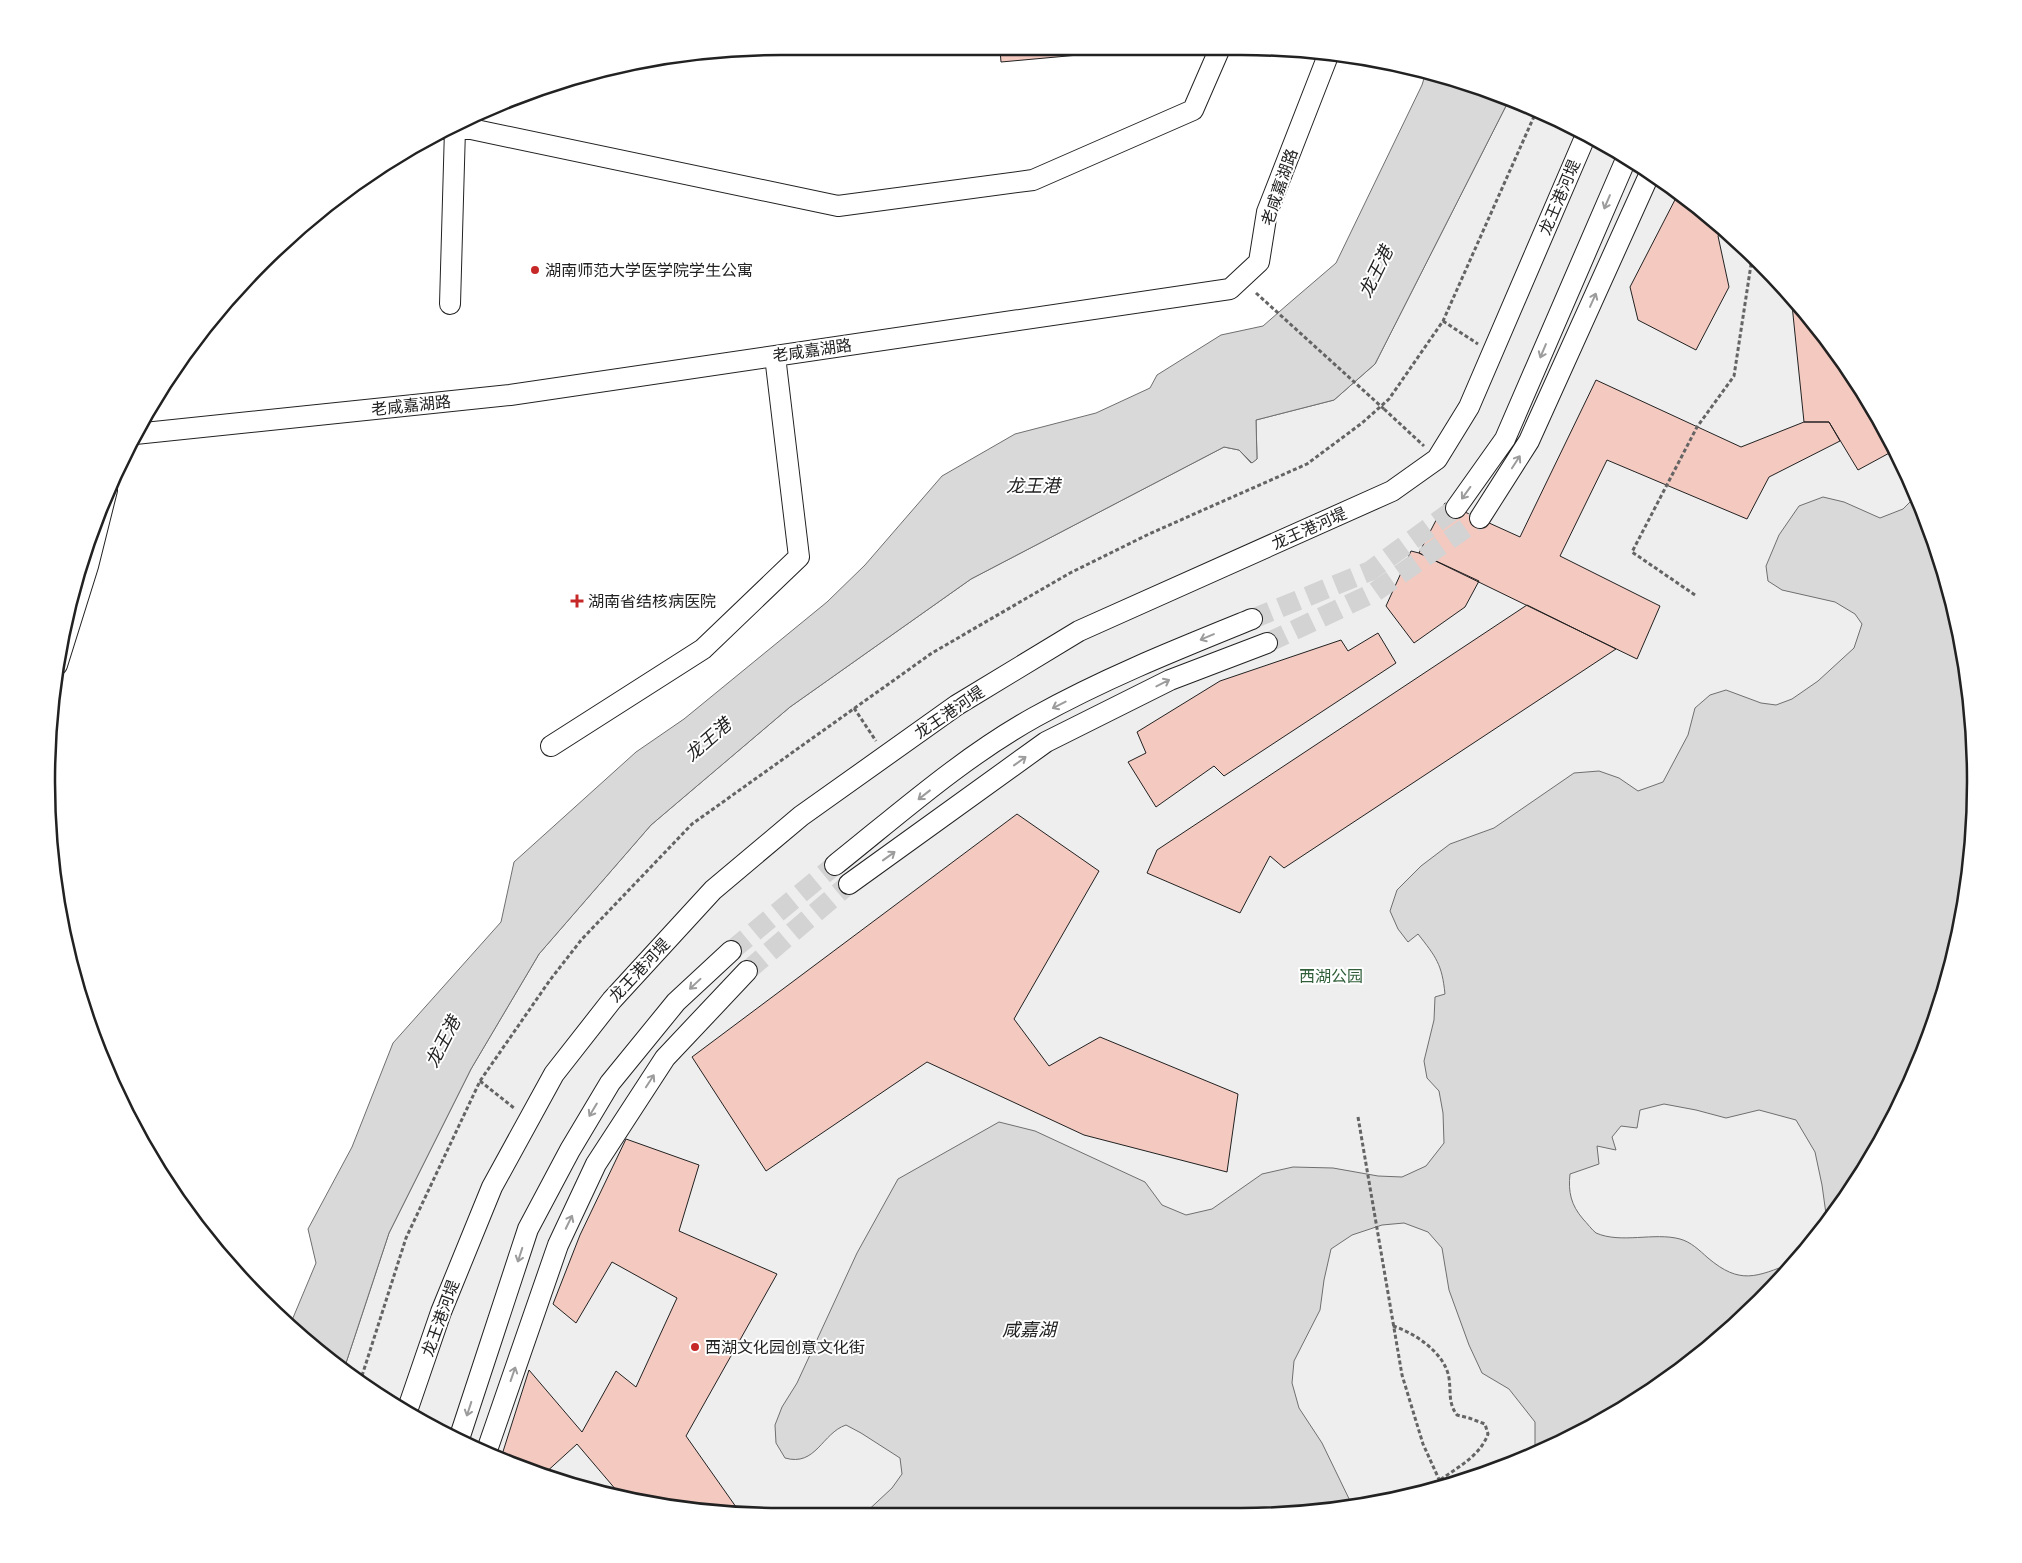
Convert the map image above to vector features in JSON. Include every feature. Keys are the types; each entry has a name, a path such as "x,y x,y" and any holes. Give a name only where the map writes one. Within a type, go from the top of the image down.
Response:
{"street":[{"path":"466,127 838,206 1033,180 1193,110 1217,55"},
{"name":"老咸嘉湖路","path":"144,433 510,395 1230,289 1259,262 1267,212 1327,60"},
{"path":"450,304 461,130"},
{"name":"龙王港河堤","path":"410,1406 441,1312 492,1187 554,1074 612,1000 713,890 801,816 885,756 957,705 1078,631 1392,491 1437,459 1469,407 1583,141"},
{"path":"1456,508 1506,439 1623,164"},
{"path":"1480,518 1529,441 1647,179"},
{"path":"551,746 703,649 799,557 775,356"},
{"path":"834,865 969,760 1034,718 1116,675 1252,619"},
{"path":"849,884 1046,742 1170,680 1267,643"},
{"path":"461,1433 528,1229 570,1150 610,1083 676,1002 731,951"},
{"path":"488,1446 558,1245 596,1164 665,1058 747,971"}],"path":[{"path":"1694,595 1632,552 1697,426 1734,376 1751,265"},
{"path":"1256,293 1437,459"},
{"path":"1443,321 1492,354"},
{"path":"854,708 885,756"},
{"path":"480,1081 529,1120"},
{"path":"1358,1117 1402,1375 1420,1435 1440,1480"},
{"path":"1393,1326 1406,1330 1441,1359 1449,1376 1451,1407 1458,1415 1484,1424 1488,1434 1484,1445 1471,1458 1441,1479"}],"green space":[{"name":"西湖公园","path":"1506,105 1562,130 1604,152 1644,177 1720,235 1754,268 1787,302 1845,378 1870,418 1912,503 1942,593 1961,687 1967,782 1961,876 1953,923 1942,970 1912,1060 1870,1145 1845,1185 1817,1224 1787,1261 1754,1295 1720,1328 1644,1386 1604,1411 1519,1453 1429,1483 1382,1494 1335,1502 1288,1506 1240,1508 782,1508 687,1502 593,1483 503,1453 418,1411 346,1363 389,1233 471,1069 539,954 651,825 790,707 971,579 1224,447 1239,450 1251,463 1257,459 1256,420 1334,400 1375,364"}],"water":[{"name":"龙王港","path":"1424,79 1429,80 1506,105 1375,364 1334,400 1256,420 1257,459 1252,463 1239,450 1224,447 971,579 790,707 651,825 539,954 471,1069 389,1233 346,1363 302,1328 293,1319 316,1263 308,1229 352,1147 393,1043 501,922 514,862 636,752 684,719 827,602 865,565 942,476 1015,434 1096,413 1150,388 1157,375 1221,335 1263,326 1336,263"},
{"name":"咸嘉湖","path":"1823,497 1844,502 1880,518 1903,509 1911,501 1942,593 1961,687 1967,782 1961,876 1953,923 1942,970 1928,1015 1912,1060 1892,1103 1870,1145 1826,1212 1815,1152 1796,1120 1759,1110 1726,1118 1664,1104 1640,1110 1637,1128 1621,1126 1612,1137 1616,1150 1597,1146 1599,1164 1570,1174 1570,1192 1573,1203 1579,1214 1596,1233 1616,1238 1670,1237 1684,1240 1719,1267 1739,1275 1758,1275 1781,1267 1720,1328 1644,1386 1604,1411 1535,1446 1535,1422 1509,1389 1482,1373 1469,1345 1449,1290 1442,1248 1428,1232 1404,1223 1382,1225 1352,1235 1331,1249 1320,1310 1294,1361 1292,1383 1299,1408 1322,1443 1349,1500 1288,1506 1240,1508 871,1508 892,1488 902,1474 900,1458 861,1433 846,1425 838,1429 812,1454 804,1458 785,1458 776,1443 775,1425 782,1407 797,1383 857,1253 898,1179 999,1122 1035,1131 1145,1182 1162,1205 1186,1215 1212,1209 1262,1174 1293,1167 1333,1168 1378,1176 1402,1177 1426,1166 1444,1143 1443,1113 1439,1091 1427,1078 1424,1061 1434,1020 1435,997 1445,994 1440,968 1429,949 1418,934 1408,942 1398,929 1390,911 1397,890 1421,866 1450,844 1494,828 1574,773 1599,771 1619,778 1638,791 1663,782 1688,735 1695,708 1710,695 1726,690 1761,703 1776,705 1792,699 1818,681 1854,648 1862,624 1855,614 1835,602 1782,590 1768,581 1766,566 1779,535 1799,506"}],"building":[{"path":"1000,55 1079,55 1001,62"},
{"path":"1675,199 1719,234 1729,287 1696,350 1638,320 1630,287"},
{"path":"1792,309 1845,378 1870,418 1889,453 1858,470 1829,422 1804,422"},
{"path":"1596,380 1741,447 1804,422 1829,422 1840,441 1769,477 1747,519 1607,460 1560,556 1660,606 1637,659 1419,553 1445,503 1520,537"},
{"path":"1411,551 1479,581 1465,607 1414,643 1386,606"},
{"path":"1527,605 1616,649 1284,868 1270,856 1240,913 1147,873 1157,850"},
{"path":"1378,633 1396,663 1224,776 1214,766 1156,807 1128,762 1146,753 1137,732 1220,681 1341,640 1348,651"},
{"path":"1017,814 1099,871 1014,1019 1049,1066 1100,1037 1238,1094 1227,1172 1084,1135 927,1062 766,1171 692,1057"},
{"name":"西湖文化园创意文化街","path":"626,1139 699,1165 679,1231 777,1274 686,1436 735,1506 687,1502 614,1488 577,1444 549,1469 503,1453 529,1370 582,1432 616,1371 636,1387 677,1298 612,1262 576,1323 553,1304 580,1235"}],"tunnel":[{"path":"1252,619 1370,571 1456,508"},
{"path":"1267,643 1375,592 1480,518"},
{"path":"731,951 835,865"},
{"path":"747,971 849,884"}],"place":[{"name":"湖南师范大学医学院学生公寓","path":"535,270"},
{"name":"湖南省结核病医院","path":"577,601"},
{"name":"西湖文化园创意文化街","path":"695,1347"}]}
